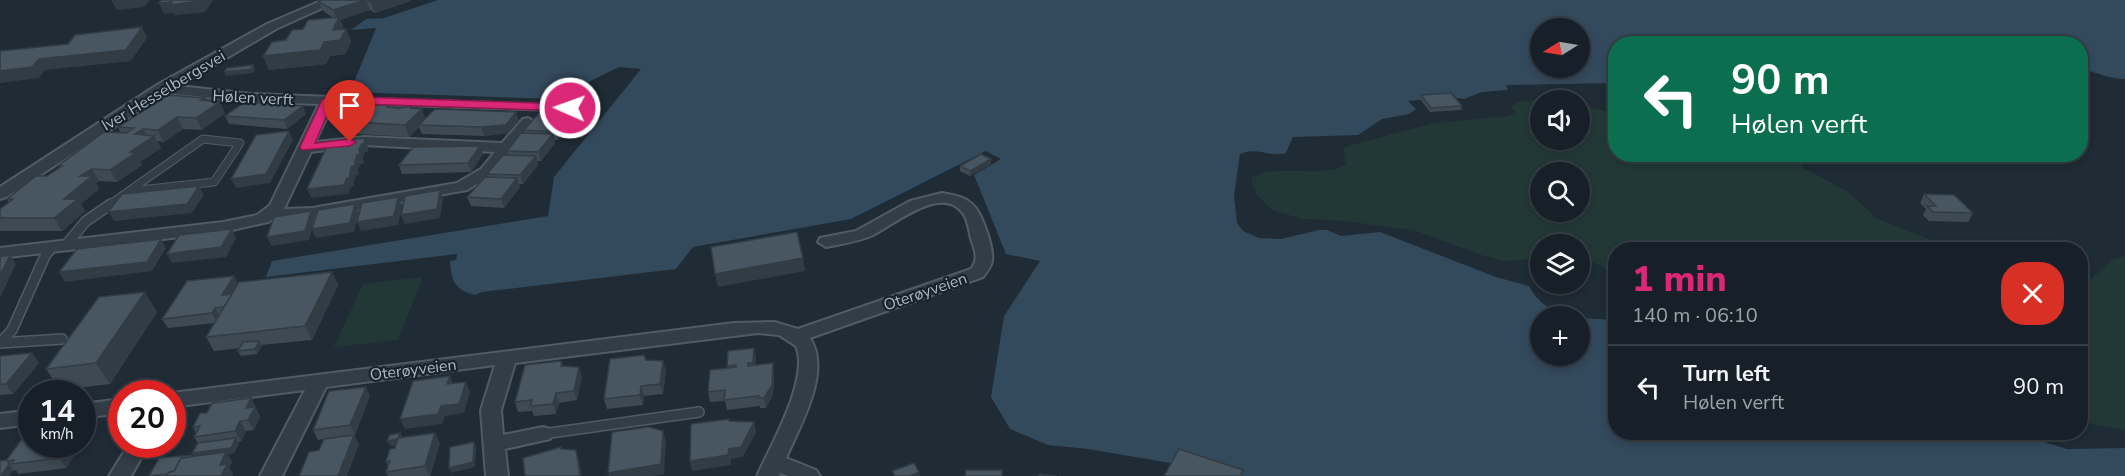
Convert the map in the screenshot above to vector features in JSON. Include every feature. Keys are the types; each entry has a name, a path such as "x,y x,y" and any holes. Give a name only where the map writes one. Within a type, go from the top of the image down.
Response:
{"street":[{"name":"Iver Hesselbergsvei","path":"0,194 162,88 280,20 334,0"},
{"name":"Hølen verft","path":"162,88 254,101 328,100"},
{"path":"0,253 223,227 250,222 269,214 277,208 328,100"},
{"path":"269,214 312,213 447,191 476,180 528,122"},
{"path":"306,147 364,141 506,148"},
{"name":"Oterøyveien","path":"186,398 734,329 771,327 797,336 977,273 982,268 985,259 969,208 960,202 946,198 936,198 918,204 864,233 826,242"},
{"path":"797,336 807,346 810,365 771,469 809,476"},
{"path":"497,476 491,410 507,357"},
{"path":"271,476 318,381"},
{"path":"0,420 18,418"},
{"path":"494,444 543,434"},
{"path":"120,476 131,458"}],"lane":[{"path":"328,100 570,108"},
{"path":"0,344 12,330 45,256 86,221 203,139 240,143 214,182 130,191"},
{"path":"0,344 62,339"},
{"path":"543,434 699,412"}],"green space":[{"path":"1530,101 1530,150 1590,150 1590,107 1608,111 1608,162 1802,162 1803,168 1847,191 1878,219 1937,242 1608,242 1608,271 1590,262 1590,234 1530,234 1530,259 1505,261 1484,256 1413,230 1335,220 1302,219 1272,210 1257,195 1251,177 1274,171 1335,169 1346,165 1343,148 1355,144 1434,123 1509,116 1515,112 1511,106"},
{"path":"2125,256 2125,430 2088,423 2088,282 2113,259"},
{"path":"423,277 398,340 334,347 363,284"}],"water":[{"path":"438,0 2125,0 2125,79 2088,71 2088,36 1608,36 1608,83 1506,85 1508,90 1482,92 1464,99 1450,97 1408,101 1416,109 1409,114 1382,119 1358,135 1293,137 1286,153 1252,151 1240,154 1234,196 1237,223 1243,231 1259,238 1281,239 1319,230 1327,230 1341,236 1380,232 1496,277 1529,286 1530,294 1534,294 1547,306 1530,306 1530,366 1590,366 1590,319 1608,320 1608,440 2038,440 2067,449 2125,448 2125,476 1235,476 1229,473 1088,449 1048,445 1010,429 991,397 1004,316 1040,261 1006,254 974,175 1001,159 986,151 851,219 693,247 676,269 482,292 475,295 455,284 450,261 456,260 457,254 266,277 272,261 548,216 554,177 641,69 619,67 554,99 350,92 376,28 351,30 366,19 384,18"}],"building":[{"path":"161,0 201,0 170,5 172,2 159,3"},
{"path":"365,0 333,10 318,1"},
{"path":"339,17 333,30 346,29 340,40 324,42 320,50 263,56 272,42 286,40 292,30 303,29 308,20"},
{"path":"142,27 126,50 39,59 32,67 0,71 0,51 68,44 75,35"},
{"path":"253,65 251,69 224,72 227,68"},
{"path":"1451,93 1462,106 1431,108 1421,95"},
{"path":"167,95 205,98 201,100 220,102 196,118 177,117 158,130 143,129 135,134 154,136 130,152 135,153 110,170 92,169 80,176 92,176 64,199 78,199 54,218 0,218 0,209 13,199 7,199 36,176 47,176 104,132 126,133 134,128 118,127"},
{"path":"245,102 303,106 284,120 225,116"},
{"path":"354,105 389,105 387,107 399,108 411,106 410,108 422,109 405,125 337,121"},
{"path":"435,109 516,112 506,125 481,127 419,125"},
{"path":"539,113 569,114 555,132 524,130"},
{"path":"289,131 266,174 231,179 256,135"},
{"path":"521,133 553,134 538,152 507,151"},
{"path":"364,138 365,143 359,149 360,154 357,155 355,166 352,166 350,178 347,178 344,185 307,189 329,142"},
{"path":"480,146 468,163 399,165 413,147"},
{"path":"981,154 991,159 970,171 960,166"},
{"path":"503,155 536,156 520,175 487,174"},
{"path":"485,177 517,178 501,199 467,197"},
{"path":"199,186 187,204 108,212 122,194"},
{"path":"440,190 437,209 401,215 405,196"},
{"path":"1924,194 1954,195 1973,213 1933,212 1927,206 1936,206"},
{"path":"398,197 394,216 357,222 362,203"},
{"path":"355,204 350,223 312,229 318,210"},
{"path":"311,211 305,231 267,237 274,217"},
{"path":"232,229 221,247 167,254 179,235"},
{"path":"797,232 803,258 715,274 711,247"},
{"path":"161,239 147,262 59,272 77,249"},
{"path":"10,255 0,276 0,257"},
{"path":"332,272 305,326 206,337 239,282"},
{"path":"234,276 222,295 232,294 224,307 215,308 212,313 162,319 187,281"},
{"path":"145,292 96,363 46,369 99,297"},
{"path":"259,341 255,349 238,351 243,342"},
{"path":"754,348 753,363 748,363 748,366 773,363 772,385 764,398 758,398 759,396 724,400 725,390 708,392 710,370 736,367 736,365 727,366 728,351"},
{"path":"32,353 6,384 0,384 0,356"},
{"path":"644,355 646,360 663,361 660,384 641,386 640,395 604,399 610,359"},
{"path":"560,361 561,366 579,367 574,391 556,393 553,404 530,406 532,400 515,402 525,365"},
{"path":"450,376 447,384 466,382 459,404 441,406 438,414 400,419 413,381"},
{"path":"366,387 350,425 313,430 329,391"},
{"path":"251,398 246,408 255,407 248,420 240,421 235,431 194,437 200,426 193,427 200,413 207,413 212,403"},
{"path":"729,419 729,421 754,422 741,447 729,449 728,455 690,461 691,424"},
{"path":"649,427 663,431 661,464 608,473 612,432"},
{"path":"400,433 398,439 387,441 390,435"},
{"path":"435,433 425,466 386,472 390,461 386,461 390,449 395,448 398,438"},
{"path":"354,435 338,476 299,476 309,452 319,450 324,439"},
{"path":"236,438 231,448 192,453 198,443"},
{"path":"474,442 473,462 449,468 450,447"},
{"path":"18,444 18,458 59,458 11,464 14,460 6,461"},
{"path":"561,447 561,449 576,450 580,476 525,476 523,458"},
{"path":"1179,449 1243,470 1240,476 1164,476"},
{"path":"226,452 220,465 227,464 221,476 166,476 169,472 174,471 181,458"},
{"path":"159,458 181,458 174,471 149,476"},
{"path":"7,460 9,464 0,476 0,461"},
{"path":"914,463 919,472 910,476 895,476 892,471"},
{"path":"966,470 1002,470 1002,476 965,476"}],"route":[{"path":"350,142 306,147 328,100 570,108"}]}
